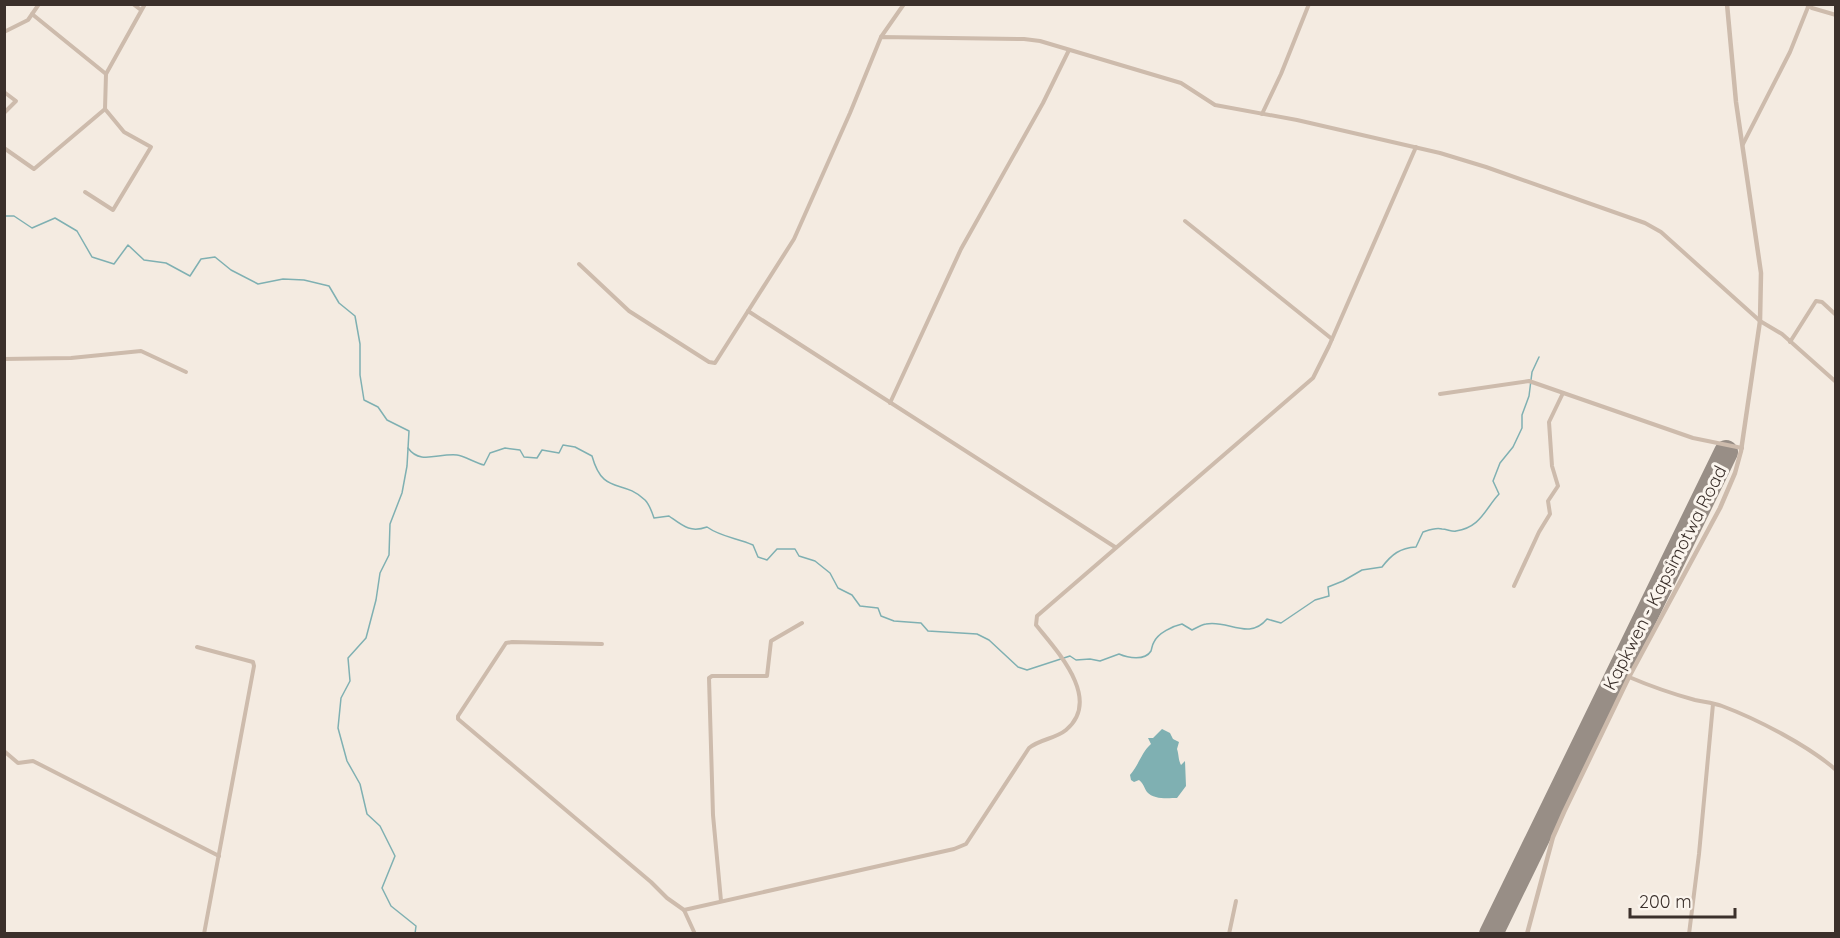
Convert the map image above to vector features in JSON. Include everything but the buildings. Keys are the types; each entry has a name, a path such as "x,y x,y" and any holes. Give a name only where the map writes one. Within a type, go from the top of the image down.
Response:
{"street":[{"path":"4,32 28,20 39,4"},
{"path":"133,4 141,10"},
{"path":"85,192 113,210 151,147 124,132 105,109 106,74 145,4"},
{"path":"579,264 629,311 709,362 716,361 794,239 881,37 904,4"},
{"path":"1262,114 1281,74 1308,4"},
{"name":"Kapkwen - Kapsimotwa Road","path":"1527,933 1553,837 1629,677 1720,508 1735,473 1742,448 1760,321 1761,273 1736,102 1727,4"},
{"path":"1743,144 1790,52 1807,6 1836,15"},
{"path":"32,14 106,74"},
{"path":"881,37 1032,40 1181,83 1215,105 1416,147 1504,172 1620,213 1655,228 1760,321 1773,328 1836,382"},
{"path":"890,403 962,249 1043,103 1069,50"},
{"path":"4,92 16,101 4,113"},
{"path":"4,148 34,169 105,109"},
{"path":"684,910 954,849 966,844 1029,748 1035,743 1056,737 1074,721 1079,702 1074,675 1036,625 1035,621 1039,612 1308,383 1316,373 1332,339 1416,147"},
{"path":"1185,221 1332,339"},
{"path":"1790,342 1816,301 1822,302 1836,315"},
{"path":"748,311 1115,547"},
{"path":"4,359 71,358 141,351 186,372"},
{"path":"1440,394 1529,381 1693,438 1742,448"},
{"path":"1514,586 1550,514 1548,501 1558,486 1552,466 1549,422 1563,393"},
{"path":"721,901 713,815 709,678 712,676 767,676 771,641 802,623"},
{"path":"602,644 506,643 458,719 667,898 684,910 695,933"},
{"path":"197,647 250,661 255,666 204,933"},
{"path":"1629,677 1669,692 1713,704 1748,718 1805,747 1836,770"},
{"path":"1689,933 1713,704"},
{"path":"4,751 18,762 33,761 219,856"},
{"path":"1229,933 1236,901"}],"water":[{"path":"1162,729 1179,742 1177,749 1179,761 1181,765 1185,761 1186,786 1177,798 1150,795 1139,780 1134,782 1131,780 1130,775 1151,744 1148,738 1153,738"}],"waterway":[{"path":"4,216 14,216 32,228 55,218 77,231 92,257 114,264 128,245 144,260 166,263 190,276 201,259 215,257 231,270 258,284 283,279 304,280 329,286 339,303 355,316 360,344 360,375 364,400 378,407 387,420 409,431 407,466 402,493 390,524 389,555 380,573 366,638 348,658 350,681 341,698 338,728 347,761 360,784 367,814 380,826 395,856 382,888 391,906 416,926 415,934"},
{"path":"408,448 418,456 457,455 484,465 490,453 505,448 520,450 524,457 537,458 542,450 559,453 563,445 575,447 592,456 596,468 608,482 629,489 645,500 654,518 669,516 691,529 707,527 753,545 758,557 767,560 777,549 795,549 799,556 815,561 830,573 838,588 852,595 860,606 878,608 881,616 894,621 921,623 928,631 977,634 989,640 1018,667 1027,670 1070,656 1076,660 1100,661 1119,654 1131,657 1145,656 1151,651 1153,643 1162,633 1182,624 1192,630 1204,624 1214,623 1245,629 1260,625 1267,619 1281,623 1315,600 1329,596 1328,587 1362,570 1382,567 1397,552 1416,547 1423,532 1437,528 1456,531 1471,526 1482,517 1499,494 1493,481 1500,463 1513,447 1522,428 1522,415 1529,396 1532,372 1539,357"}],"runway":[{"path":"1491,934 1726,452"}]}
